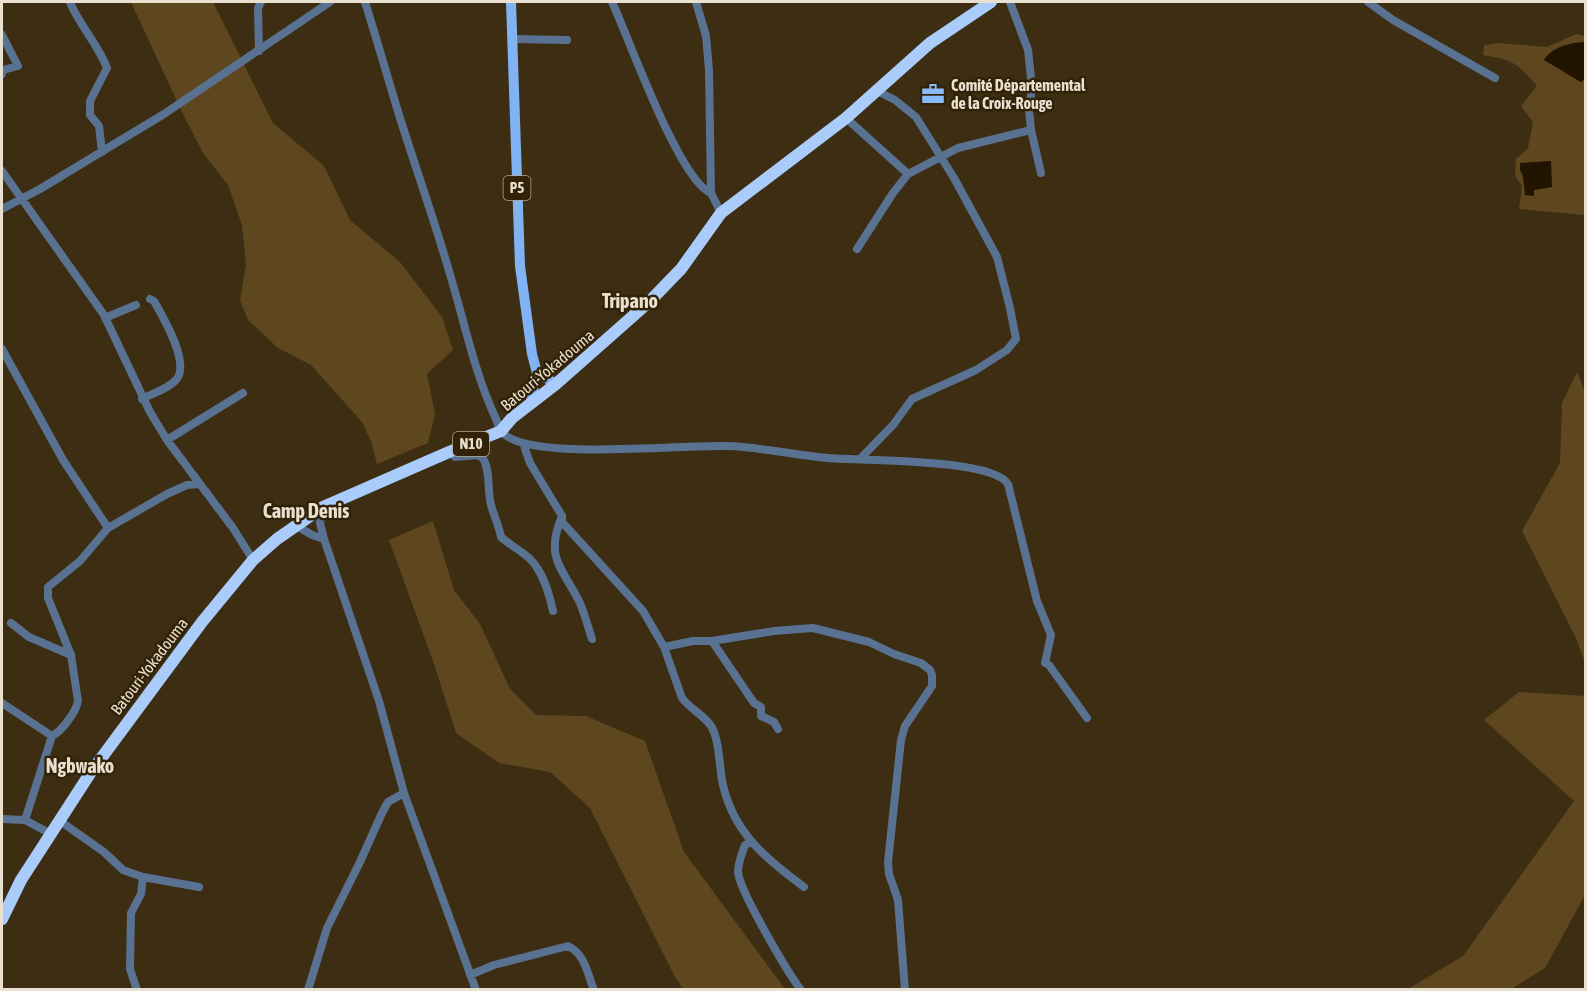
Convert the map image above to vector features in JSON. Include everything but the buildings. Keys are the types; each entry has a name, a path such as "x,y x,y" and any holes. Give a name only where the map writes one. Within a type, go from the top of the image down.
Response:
{"highway":[{"name":"Batouri-Yokadouma","path":"2,919 21,880 91,772 213,608 253,561 277,539 323,507 501,431 512,418 608,340 667,285 721,213 846,118 930,43 990,2"}],"main road":[{"name":"P5","path":"511,2 520,266 530,344 537,373 530,404"},
{"path":"537,373 556,384"}],"street":[{"path":"70,2 103,57 107,68 90,101 90,115 99,126 102,152"},
{"path":"260,51 258,8 261,2"},
{"path":"2,209 102,152 260,51 312,12 330,2"},
{"path":"365,2 450,271 457,304 483,387 501,431 512,439 534,446 589,449 725,446 822,458 946,464 993,474 1005,480 1037,602 1051,635 1045,663 1050,665 1087,718"},
{"path":"612,2 670,136 686,167 702,188 711,193"},
{"path":"696,2 706,36 709,70 711,193 721,213"},
{"path":"1010,2 1028,50 1032,87 1029,110 1031,130 1041,173"},
{"path":"1368,2 1393,20 1496,78"},
{"path":"2,35 18,66 3,70 2,74"},
{"path":"512,39 567,40"},
{"path":"861,459 893,425 912,399 976,370 1007,350 1016,339 997,257 916,117 907,108 877,91"},
{"path":"846,118 908,174"},
{"path":"857,249 908,174 940,156 970,144 1031,130"},
{"path":"2,171 105,318 142,399 167,440 233,528 253,561"},
{"path":"142,399 176,380 181,374 182,365 171,335 154,301 150,298"},
{"path":"105,318 136,305"},
{"path":"2,349 63,460 108,528"},
{"path":"167,440 243,393"},
{"path":"523,443 530,463 562,516 562,522 644,611 664,646 682,698 712,727 723,787 750,842 778,868 804,887"},
{"path":"449,452 455,457 477,455 483,458 488,475 491,505 501,537 536,566 550,595 553,611"},
{"path":"187,484 193,474"},
{"path":"25,820 52,736 57,734 77,706 78,701 71,655 48,598 48,587 80,561 108,528 187,484 199,484"},
{"path":"323,507 320,523 324,539 379,701 404,793 476,990"},
{"path":"562,516 554,541 555,557 583,610 592,639"},
{"path":"297,525 312,535 324,539"},
{"path":"11,623 29,637 71,655"},
{"path":"664,646 813,628 869,642 921,663 931,672 930,689 903,732 897,766 888,862 889,874 898,900 905,990"},
{"path":"712,641 754,703 761,707 761,716 774,722 778,729"},
{"path":"2,704 52,736"},
{"path":"308,990 327,928 382,813 388,802 404,793"},
{"path":"2,819 25,820 51,834"},
{"path":"60,821 104,852 123,870 143,877 199,887"},
{"path":"750,842 745,845 740,859 738,872 741,884 761,923 801,990"},
{"path":"137,990 130,969 131,914 141,894 143,877"},
{"path":"470,975 494,965 568,946 575,950 584,962 594,990"}],"shaded area":[{"path":"131,2 213,2 273,123 324,166 350,220 400,262 442,317 453,350 427,374 435,414 428,443 377,464 372,444 362,422 311,365 278,348 248,320 240,300 246,265 242,225 228,185 203,153"},
{"path":"1576,34 1585,36 1585,42 1574,43 1544,59 1580,82 1585,79 1585,215 1519,209 1522,186 1515,176 1516,159 1528,148 1533,122 1521,106 1537,86 1525,72 1514,64 1483,55 1484,45 1498,43 1547,47","holes":["1523,176 1551,187 1534,190 1534,195 1526,195"]},
{"path":"1585,42 1585,79 1581,82 1544,60 1557,48"},
{"path":"1551,161 1552,187 1534,190 1534,196 1525,195 1520,163"},
{"path":"1577,372 1586,394 1585,663 1576,638 1522,531 1560,463 1562,403"},
{"path":"433,521 454,590 480,624 510,689 536,715 586,716 645,741 684,852 785,989 683,989 590,808 550,772 499,763 456,733 435,667 389,540"},
{"path":"1519,692 1585,696 1585,895 1545,968 1511,989 1408,989 1463,956 1574,801 1484,720"}],"place":[{"name":"Comité Départemental de la Croix-Rouge","path":"933,94"}],"district":[{"name":"Tripano","path":"630,301"},
{"name":"Camp Denis","path":"306,511"},
{"name":"Ngbwako","path":"80,766"}]}
